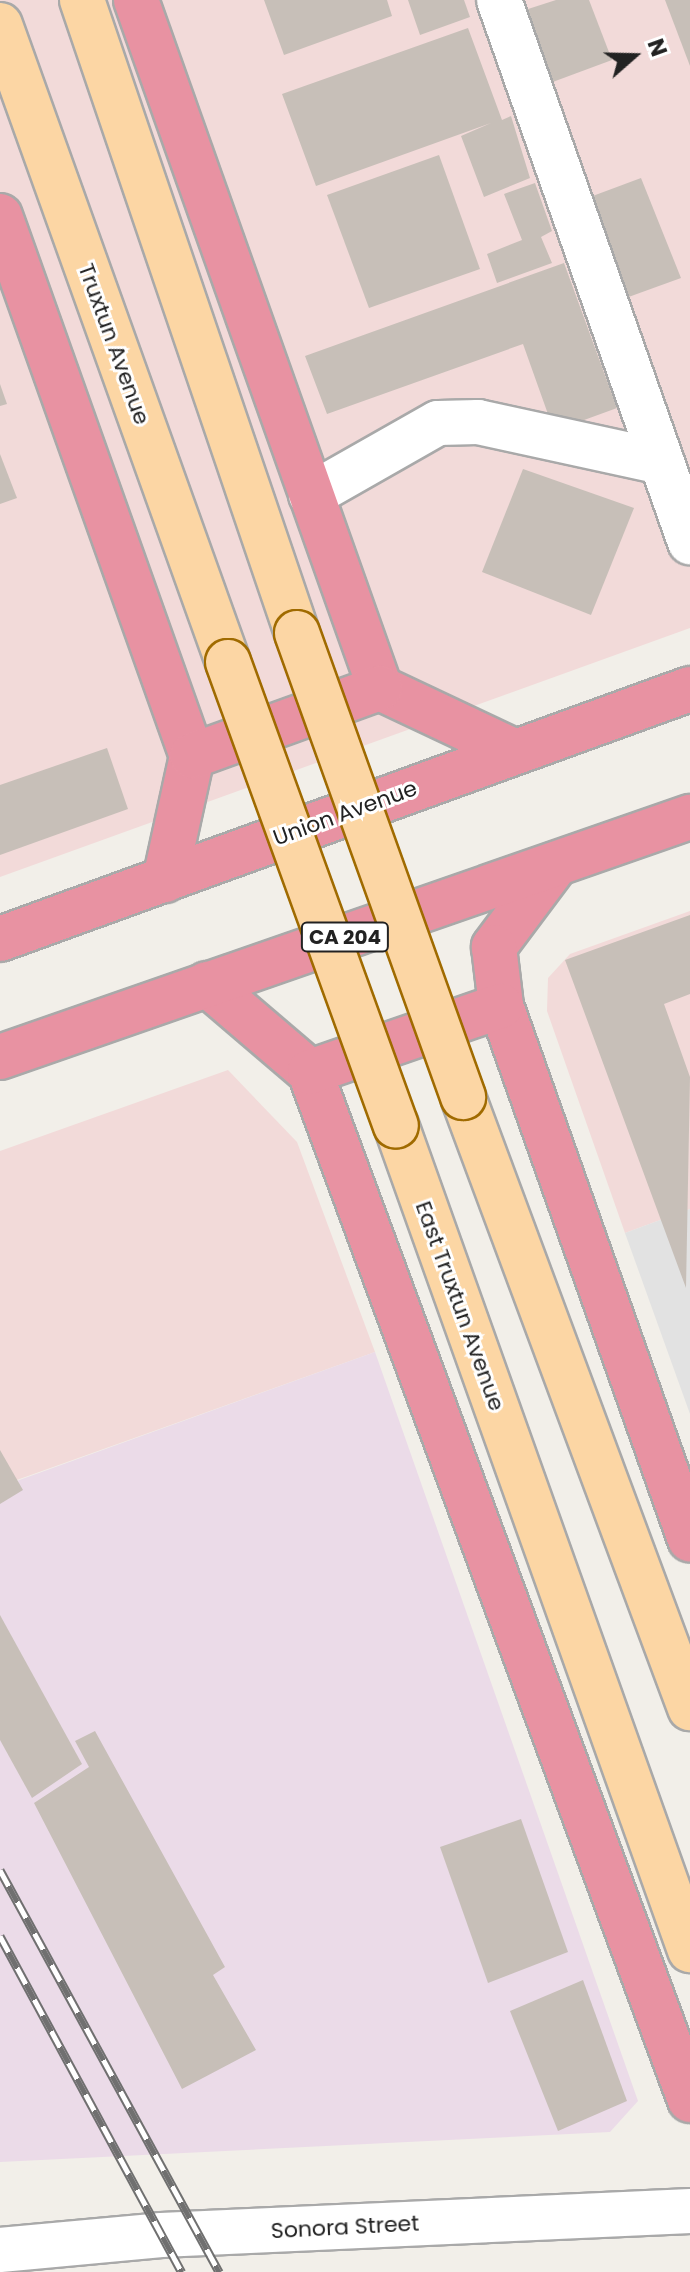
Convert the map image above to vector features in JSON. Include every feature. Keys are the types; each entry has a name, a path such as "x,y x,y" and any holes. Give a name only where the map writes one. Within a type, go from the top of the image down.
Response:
{"highway":[{"path":"136,0 380,688 513,751"},
{"path":"0,216 192,756 165,880"},
{"path":"192,756 380,688"},
{"name":"Union Avenue","path":"0,939 690,689"},
{"name":"CA 204","path":"0,1057 690,817"},
{"path":"556,864 494,947 501,1006 690,1539"},
{"path":"207,984 310,1072 690,2100"},
{"path":"310,1072 501,1006"}],"main road":[{"path":"82,0 297,633 463,1097 690,1708"},
{"name":"Truxtun Avenue","path":"0,25 228,662"},
{"name":"East Truxtun Avenue","path":"228,662 690,1950"},
{"path":"666,1881 690,1923"}],"street":[{"path":"499,0 690,542"},
{"path":"311,495 438,423 478,422 662,462"},
{"name":"Sonora Street","path":"0,2250 161,2235 690,2211"}],"shaded area":[{"path":"0,0 690,0 690,628 0,877"},
{"path":"690,911 690,1209 625,1233 547,1011 548,978 570,954"},
{"path":"228,1070 297,1142 375,1352 0,1486 0,1151"},
{"path":"690,1209 690,1414 625,1233"},
{"path":"375,1352 638,2101 610,2132 0,2162 0,1487"}],"building":[{"path":"264,0 387,0 392,16 284,55"},
{"path":"408,0 464,0 470,17 420,35"},
{"path":"556,0 589,0 612,60 550,83 525,10"},
{"path":"665,0 690,0 690,66"},
{"path":"468,28 502,120 511,116 530,178 484,197 461,136 491,123 316,186 282,94"},
{"path":"439,155 480,269 369,308 327,195"},
{"path":"641,178 681,278 623,299 582,200"},
{"path":"535,183 552,231 541,237 552,263 497,283 487,254 522,240 504,194"},
{"path":"564,263 617,408 554,431 523,344 327,414 305,356"},
{"path":"0,384 7,404 0,406"},
{"path":"0,454 17,498 0,504"},
{"path":"523,469 634,508 591,615 482,572"},
{"path":"107,748 128,809 0,855 0,785"},
{"path":"690,915 690,994 664,1004 690,1077 686,1288 565,960"},
{"path":"0,1450 23,1490 0,1504"},
{"path":"0,1615 82,1764 32,1798 0,1740"},
{"path":"95,1731 225,1967 213,1975 256,2050 182,2089 34,1803 89,1767 75,1741"},
{"path":"521,1819 568,1952 488,1983 440,1847"},
{"path":"583,1980 627,2101 558,2131 510,2011"}],"railway":[{"path":"0,1870 219,2272"},
{"path":"0,1936 182,2272"}]}
